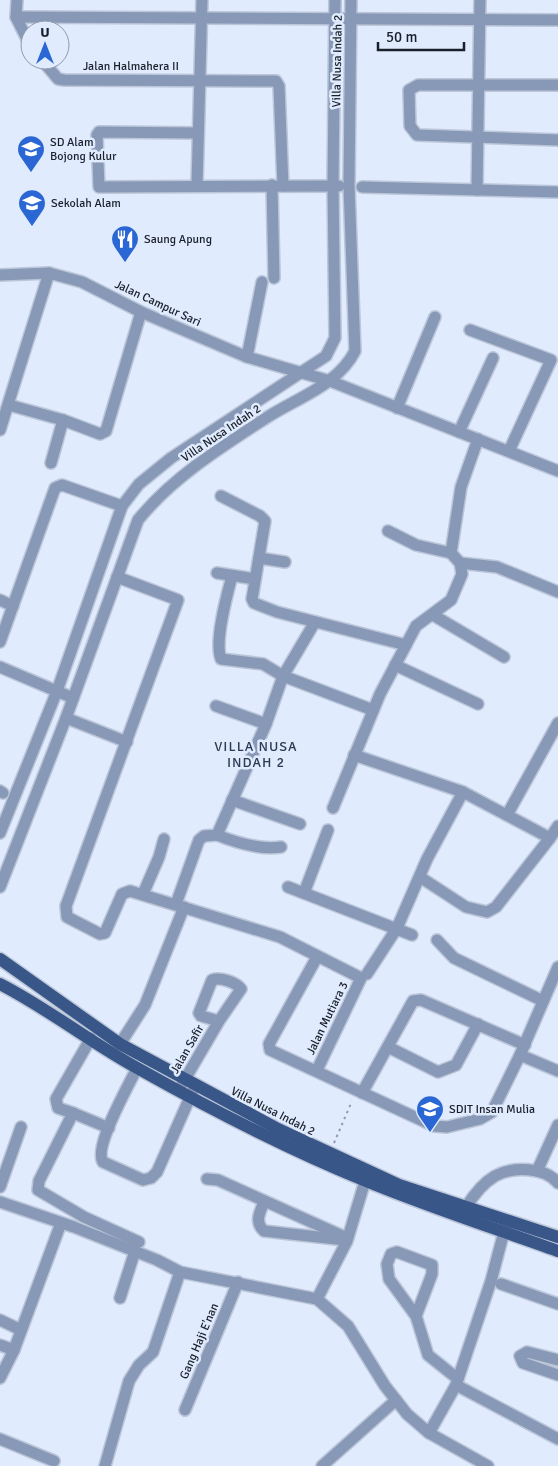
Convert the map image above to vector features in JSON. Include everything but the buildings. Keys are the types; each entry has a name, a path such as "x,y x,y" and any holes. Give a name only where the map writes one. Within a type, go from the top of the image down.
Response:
{"main road":[{"name":"Villa Nusa Indah 2","path":"0,959 120,1044 188,1088 300,1152 365,1181 505,1226 558,1237"},
{"name":"Villa Nusa Indah 2","path":"0,984 38,1005 137,1068 330,1149 398,1185 466,1208 558,1251"}],"street":[{"path":"17,0 16,17 20,25"},
{"path":"197,185 202,0"},
{"name":"Villa Nusa Indah 2","path":"0,833 57,690 122,506 139,484 171,458 326,356 335,338 333,185 335,0"},
{"name":"Villa Nusa Indah 2","path":"0,887 66,718 132,530 149,507 202,463 266,418 330,381 344,369 355,350 349,186 351,0"},
{"path":"476,190 480,0"},
{"path":"16,17 558,20"},
{"name":"Jalan Halmahera II","path":"50,70 58,79 64,80 200,79 273,81 278,83 277,185"},
{"path":"558,85 418,85 409,90 410,126 414,134 558,140"},
{"path":"198,133 102,131 97,135 99,187 197,185 349,186"},
{"path":"274,278 277,185"},
{"path":"362,187 558,192"},
{"path":"0,430 49,272"},
{"name":"Jalan Campur Sari","path":"0,275 49,272 82,282 141,312 247,357 330,381 558,471"},
{"path":"247,357 262,282"},
{"path":"9,405 62,420 100,434 106,431 141,312"},
{"path":"397,408 435,317"},
{"path":"470,330 551,360 509,451"},
{"path":"459,432 493,358"},
{"path":"51,463 62,420"},
{"path":"451,554 461,487 478,439"},
{"path":"0,642 55,488 62,485 122,506"},
{"path":"220,496 263,518 265,527 255,579 252,600 254,603 314,622 406,645"},
{"path":"333,808 373,710 416,626 451,600 462,574 460,563 451,554 416,545 388,532"},
{"path":"259,558 285,562"},
{"path":"460,563 497,568 558,592"},
{"path":"216,573 255,579"},
{"path":"232,576 222,616 220,657 224,660 263,664 284,676 373,710"},
{"path":"117,577 178,600 66,906 67,917 100,934 105,933 122,894 130,891 280,937 317,956 364,976"},
{"path":"0,600 13,606"},
{"path":"433,615 504,657"},
{"path":"218,835 266,724 284,676 314,622"},
{"path":"395,665 478,704"},
{"path":"0,667 73,698"},
{"path":"216,706 266,724"},
{"path":"66,718 127,742"},
{"path":"507,815 558,723"},
{"path":"354,755 463,792 550,838"},
{"name":"Jalan Mutiara 3","path":"317,1070 364,976 397,928 427,859 463,792"},
{"path":"232,800 300,824"},
{"path":"420,877 466,908 486,912 496,907 558,826"},
{"path":"304,893 328,830"},
{"path":"120,1044 145,1005 180,905 199,840 204,836 218,835 231,841 270,849 281,847"},
{"path":"143,894 159,857 164,839"},
{"path":"288,887 412,934"},
{"path":"437,940 454,958 542,1001"},
{"path":"317,956 268,1047 270,1050 317,1070 434,1126 447,1127 480,1118 492,1112 523,1050 542,1001 558,967"},
{"path":"360,1091 388,1047 413,1001 421,1000 478,1024 558,1071"},
{"name":"Jalan Safir","path":"109,1128 101,1150 103,1162 143,1180 151,1178 157,1172 188,1088 219,1021"},
{"path":"388,1047 432,1070 443,1070 456,1065 478,1024"},
{"path":"91,1038 56,1099 58,1108 109,1128 137,1068"},
{"path":"73,1113 39,1181 38,1190 180,1272 238,1282 317,1300 348,1326 407,1414 429,1433 488,1466"},
{"path":"537,1171 558,1125"},
{"path":"0,1188 20,1127"},
{"path":"466,1208 472,1196 495,1176 510,1170 537,1171 558,1183"},
{"path":"206,1179 218,1180 346,1239"},
{"path":"317,1300 346,1239 365,1181"},
{"path":"0,1202 137,1247"},
{"path":"264,1202 258,1221 259,1227 264,1231 346,1239"},
{"path":"0,1378 14,1350 61,1223"},
{"path":"429,1433 457,1382 491,1281 505,1226"},
{"path":"120,1298 137,1247"},
{"path":"416,1316 432,1274 432,1265 397,1252 391,1254 387,1264 389,1279 416,1316 428,1355 457,1382 557,1435"},
{"path":"105,1466 129,1380 139,1365 153,1352 180,1272"},
{"name":"Gang Haji E'nan","path":"185,1410 238,1282"},
{"path":"500,1284 558,1304"},
{"path":"0,1320 21,1330"},
{"path":"0,1345 14,1350"},
{"path":"558,1360 527,1352 520,1356 523,1363 558,1375"},
{"path":"322,1466 396,1400"},
{"path":"0,1439 54,1461"}],"path":[{"path":"330,1149 360,1091"}],"place":[{"name":"SD Alam Bojong Kulur","path":"31,173"},
{"name":"Sekolah Alam","path":"32,227"},
{"name":"Saung Apung","path":"125,263"},
{"name":"SDIT Insan Mulia","path":"430,1133"}],"district":[{"name":"VILLA NUSA INDAH 2","path":"256,754"}]}
